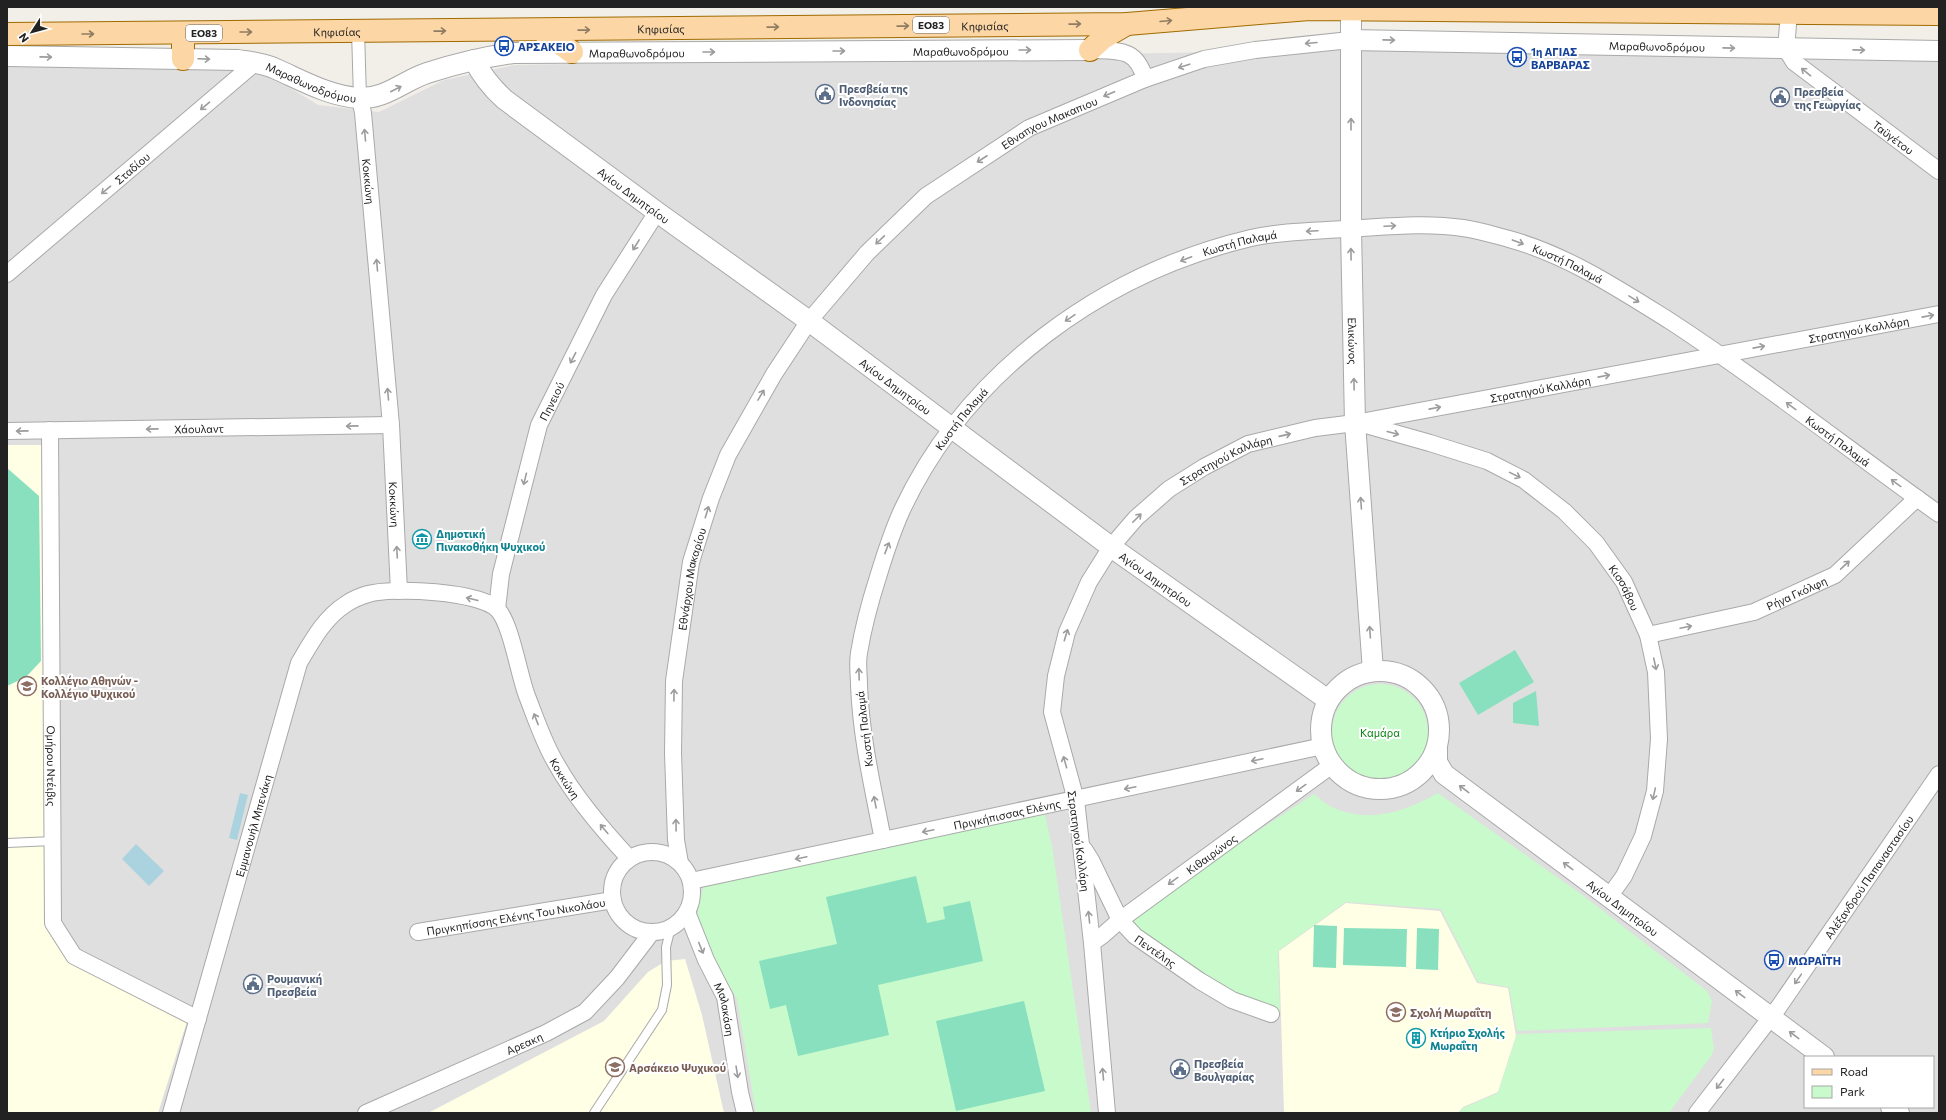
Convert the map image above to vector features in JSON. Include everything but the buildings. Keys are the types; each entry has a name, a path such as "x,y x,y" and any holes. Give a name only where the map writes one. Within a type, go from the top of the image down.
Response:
{"main road":[{"name":"Κηφισίας","path":"7,34 1127,24 1309,9 1939,14"},
{"path":"1090,50 1103,38 1127,24"},
{"path":"542,30 572,52"},
{"path":"183,33 183,59"}],"street":[{"name":"Ελικώνος","path":"1351,10 1351,229 1355,422 1373,671"},
{"path":"1786,49 1789,12"},
{"name":"Κοκκώνη","path":"358,31 360,98 363,113 391,425 398,591"},
{"name":"Μαραθωνοδρόμου","path":"1350,40 1939,51"},
{"name":"Εθναπχου Μακαπιου","path":"809,321 867,253 926,196 1029,128 1145,78 1212,58 1263,49 1350,40"},
{"name":"Ταϋγέτου","path":"1786,49 1794,62 1808,74 1939,171"},
{"name":"Μαραθωνοδρόμου","path":"7,56 238,60 256,62 276,69 318,89 360,98 387,94 425,74 474,60 513,53 1122,51 1130,54 1142,68 1145,78"},
{"name":"Αγίου Δημητρίου","path":"474,60 488,83 504,100 809,321 1111,547 1328,700"},
{"name":"Σταδίου","path":"7,274 256,62"},
{"name":"Πηνειού","path":"497,609 501,574 539,425 604,295 657,212"},
{"name":"Κωστή Παλαμά","path":"883,840 865,754 860,713 858,657 870,601 886,552 902,510 928,464 952,427 978,396 1026,350 1053,329 1094,302 1144,275 1192,257 1252,238 1290,232 1416,225 1465,228 1512,240 1572,262 1645,305 1721,354 1939,514"},
{"name":"Στρατηγού Καλλάρη","path":"1107,1113 1092,943 1076,800 1052,712 1056,676 1067,632 1089,582 1111,547 1136,518 1169,490 1204,467 1248,444 1315,428 1355,422 1939,314"},
{"name":"Εθνάρχου Μακαρίου","path":"680,863 676,840 672,753 674,682 691,562 711,498 728,455 774,374 809,321"},
{"name":"Κισσάβου","path":"1355,422 1430,443 1486,461 1524,480 1564,511 1596,543 1624,582 1648,635 1656,672 1659,739 1655,791 1643,836 1624,876 1609,897"},
{"name":"Χάουλαντ","path":"7,431 391,425"},
{"name":"Ομήρου Ντέιβις","path":"50,430 53,923 74,956 198,1020"},
{"name":"Ρήγα Γκόλφη","path":"1648,635 1754,612 1835,574 1916,498"},
{"path":"398,591 428,591 451,594 488,604 497,609"},
{"name":"Εμμανουήλ Μπενάκη","path":"171,1113 299,663 316,634 330,617 346,604 368,594 398,591"},
{"name":"Κοκκώνη","path":"497,609 503,618 508,631 526,694 556,765 571,788 630,858"},
{"path":"1373,671 1387,671 1402,675 1415,682 1426,692 1434,705 1438,720 1439,734 1437,749 1421,774 1396,788 1382,790 1354,784 1342,776 1332,765 1323,746 1321,730 1323,715 1328,700 1340,686 1355,676 1373,671"},
{"name":"Πριγκήπισσας Ελένης","path":"691,881 1076,800 1323,746"},
{"name":"Αγίου Δημητρίου","path":"1437,749 1437,762 1444,774 1823,1056"},
{"name":"Κιθαιρώνος","path":"1092,943 1120,920 1332,765"},
{"name":"Αλέξανδρού Παπαναστασίου","path":"1697,1113 1771,1018 1939,774"},
{"name":"Πεντέλης","path":"1081,845 1091,860 1120,920 1135,936 1200,981 1232,1000 1271,1014"},
{"path":"656,852 669,855 680,863 691,881 692,897 687,912 680,920 671,927 652,932 639,930 627,923 618,913 613,900 612,884 618,869 630,858 642,853 656,852"},
{"name":"Πριγκηπίσσης Ελένης Του Νικολάου","path":"418,932 613,900"},
{"name":"Μαλακάση","path":"687,912 706,960 725,997 740,1092 745,1113"},
{"name":"Αρεακη","path":"366,1113 546,1032 585,1012 617,978 652,932"}],"lane":[{"path":"7,843 53,841"},
{"path":"594,1113 662,1010 667,985 666,948 671,927"}],"shaded area":[{"path":"1386,49 1939,58 1939,1113 7,1113 7,56 232,52 318,105 379,112 444,80 515,65"},
{"name":"Κολλέγιο Αθηνών - Κολλέγιο Ψυχικού","path":"7,445 43,445 49,926 70,960 188,1018 158,1113 7,1113"},
{"name":"Σχολή Μωραΐτη","path":"1346,903 1440,911 1477,983 1508,988 1516,1036 1498,1092 1463,1107 1458,1113 1284,1113 1279,951"},
{"name":"Αρσάκειο Ψυχικού","path":"685,959 702,1015 724,1113 428,1113 604,1021 648,972 666,961"}],"green space":[{"path":"7,468 39,496 41,661 26,677 7,686"},
{"path":"1515,650 1534,682 1478,715 1459,683"},
{"name":"Καμάρα","path":"1380,684 1398,688 1414,698 1424,714 1428,732 1424,750 1414,766 1398,776 1380,780 1362,776 1346,766 1336,750 1332,732 1336,714 1346,698 1362,688"},
{"path":"1536,691 1539,726 1513,723 1513,703"},
{"path":"1438,793 1581,894 1707,991 1712,1001 1708,1023 1517,1031 1509,987 1478,982 1441,909 1346,902 1278,951 1280,1015 1233,999 1122,920 1314,794 1329,806 1359,815 1373,815 1386,814 1413,806"},
{"path":"1044,811 1052,846 1091,1113 756,1113 737,999 696,929 699,903 704,885"},
{"path":"916,876 927,923 945,919 943,907 970,901 983,961 878,985 889,1035 798,1056 786,1005 770,1009 759,961 837,944 826,897"},
{"path":"1314,925 1337,926 1336,968 1313,967"},
{"path":"1344,928 1407,929 1406,967 1343,965"},
{"path":"1417,928 1439,929 1438,970 1416,969"},
{"path":"1024,1001 1045,1091 956,1111 936,1021"},
{"path":"1711,1028 1714,1049 1711,1056 1669,1113 1459,1113 1463,1108 1498,1093 1517,1034"}],"water":[{"path":"240,793 248,795 237,840 229,838"},
{"path":"136,844 164,871 149,886 122,859"}],"place":[{"name":"ΑΡΣΑΚΕΙΟ","path":"504,46"},
{"name":"1η ΑΓΙΑΣ ΒΑΡΒΑΡΑΣ","path":"1517,57"},
{"name":"Πρεσβεία της Ινδονησίας","path":"825,94"},
{"name":"Πρεσβεία της Γεωργίας","path":"1780,97"},
{"name":"Δημοτική Πινακοθήκη Ψυχικού","path":"422,539"},
{"name":"Κολλέγιο Αθηνών - Κολλέγιο Ψυχικού","path":"27,686"},
{"name":"ΜΩΡΑΪΤΗ","path":"1774,960"},
{"name":"Ρουμανική Πρεσβεία","path":"253,984"},
{"name":"Σχολή Μωραΐτη","path":"1396,1012"},
{"name":"Κτήριο Σχολής Μωραΐτη","path":"1416,1038"},
{"name":"Αρσάκειο Ψυχικού","path":"615,1067"},
{"name":"Πρεσβεία Βουλγαρίας","path":"1180,1069"}]}
